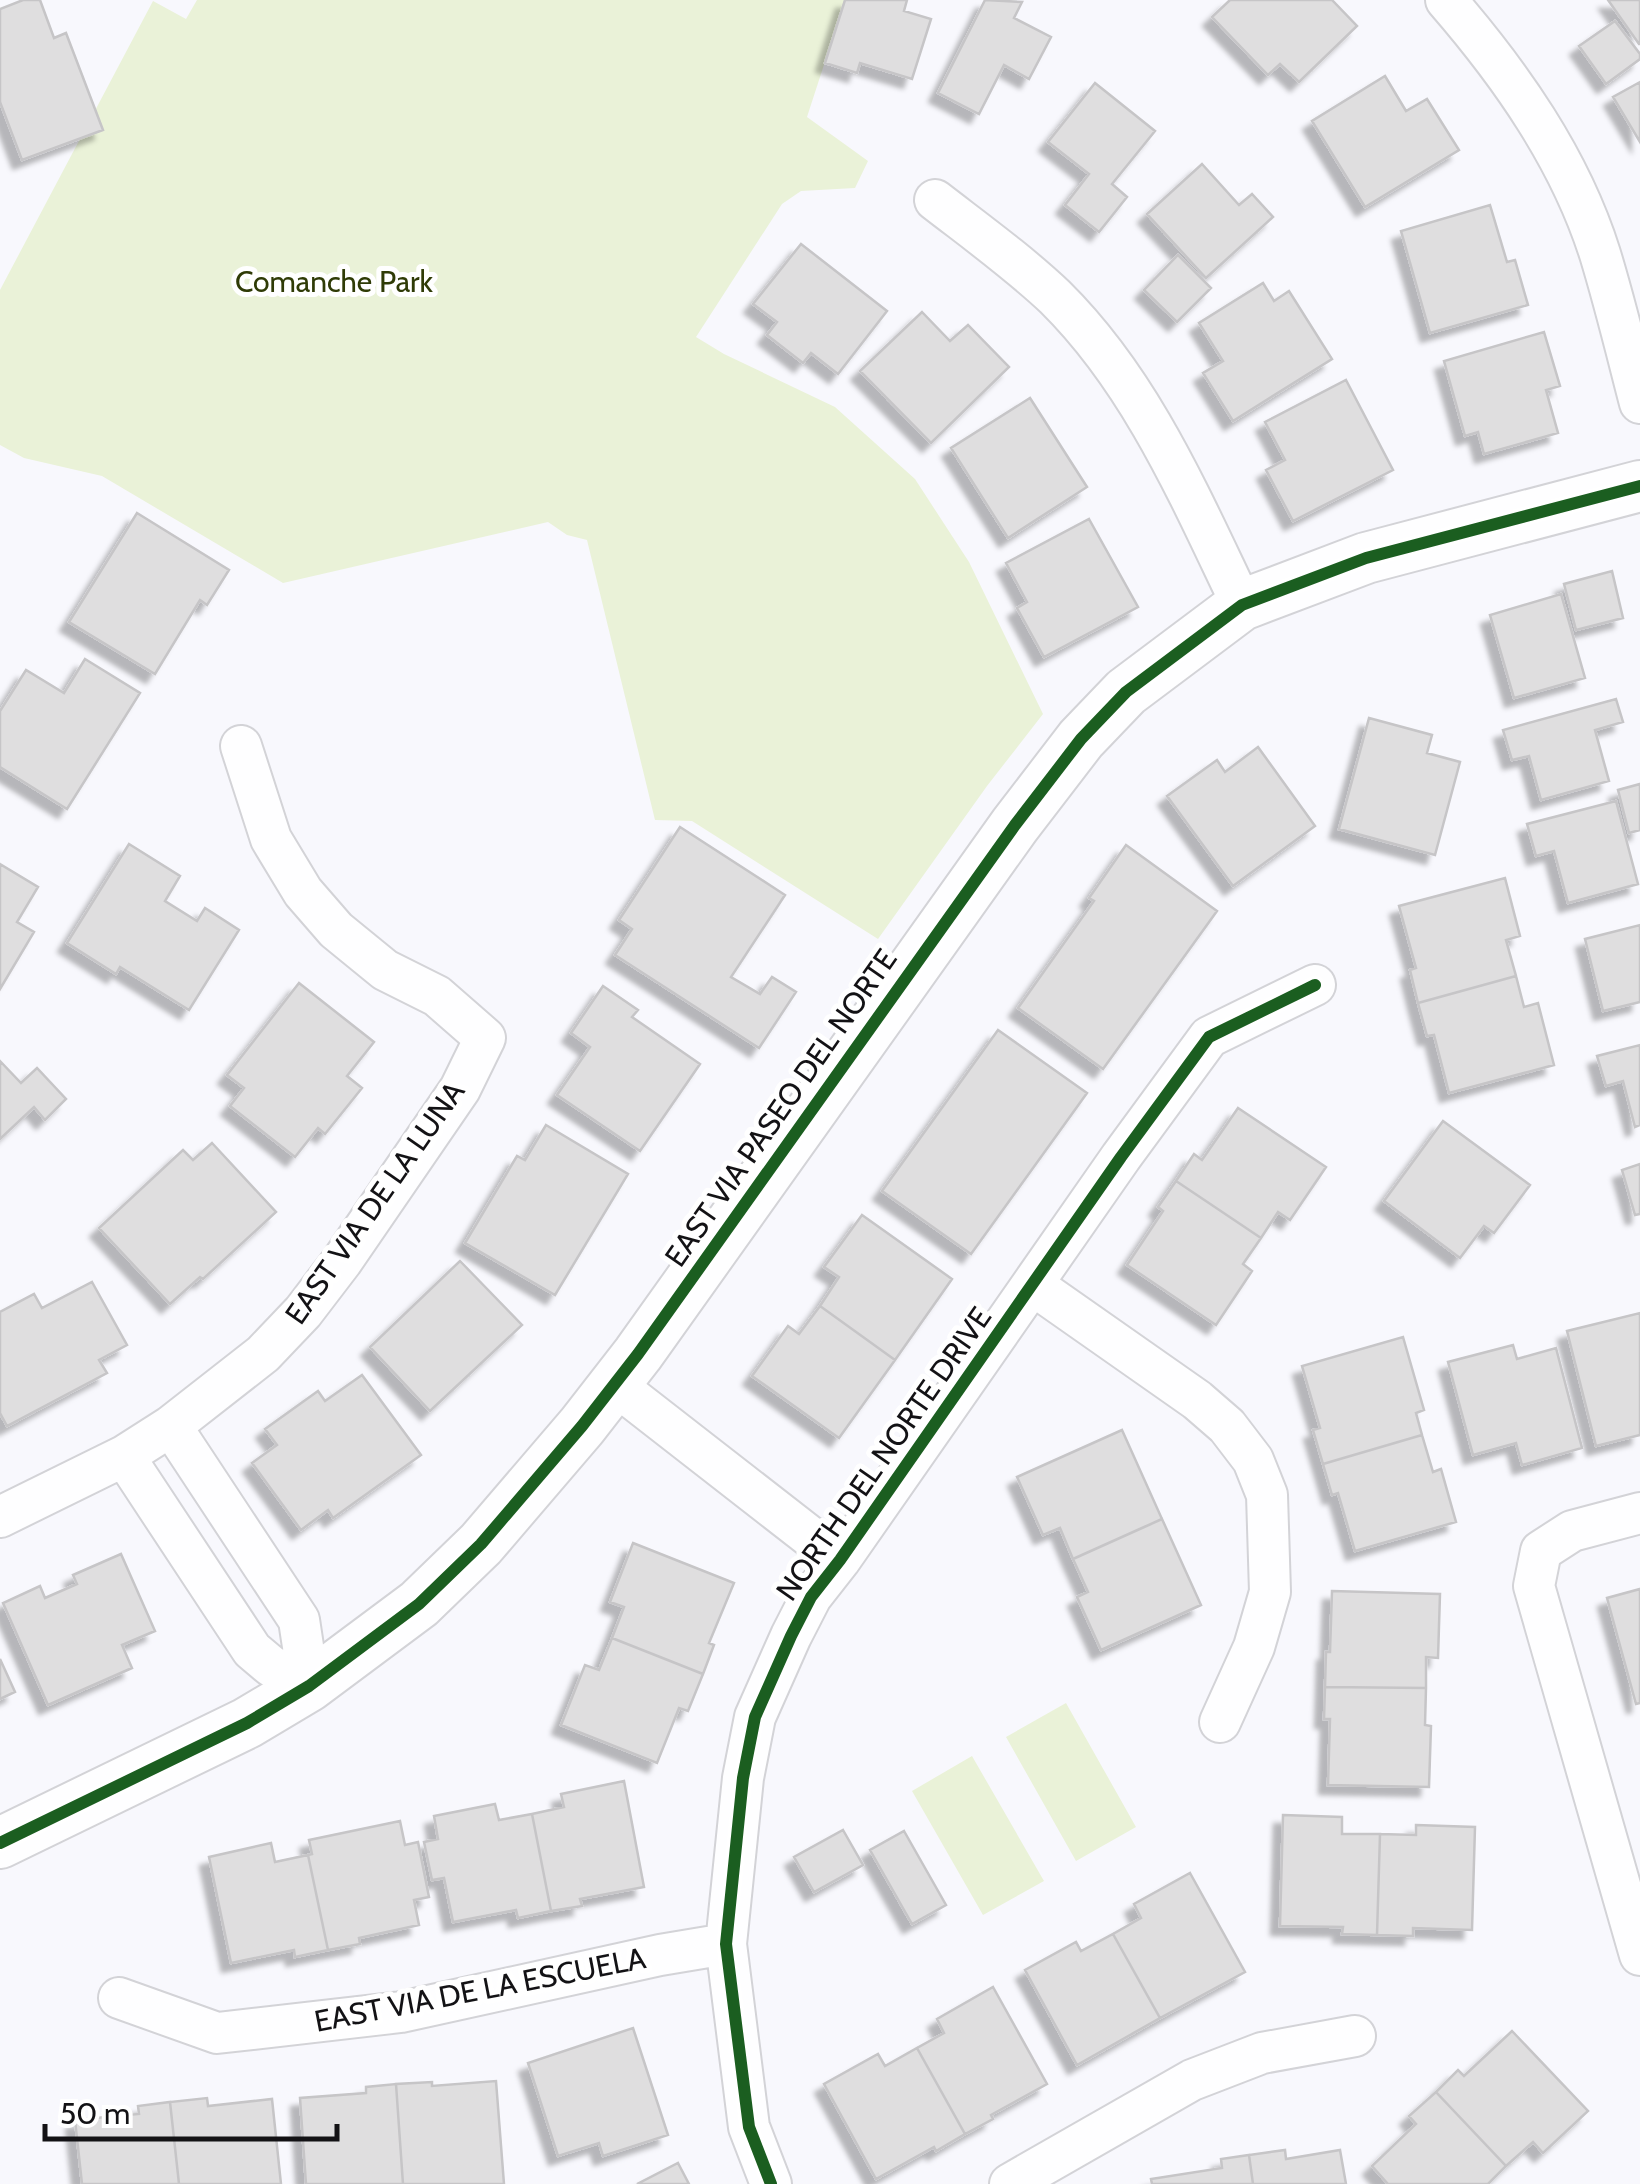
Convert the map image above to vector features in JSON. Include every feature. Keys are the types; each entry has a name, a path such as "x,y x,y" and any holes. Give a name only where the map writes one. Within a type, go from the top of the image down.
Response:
{"street":[{"path":"1446,0 1518,90 1568,177 1599,252 1640,402"},
{"path":"934,200 1054,297 1099,348 1150,420 1242,605"},
{"name":"EAST VIA PASEO DEL NORTE","path":"0,1843 247,1723 309,1686 432,1592 480,1544 614,1384 882,1008 1081,739 1126,692 1242,605 1366,558 1640,486"},
{"name":"EAST VIA DE LA LUNA","path":"0,1516 124,1456 171,1426 263,1354 303,1312 460,1089 484,1038 437,996 384,970 336,930 303,892 271,839 241,746"},
{"name":"NORTH DEL NORTE DRIVE","path":"771,2184 749,2127 726,1944 743,1778 756,1717 811,1597 1209,1037 1315,986"},
{"path":"1032,1285 1197,1400 1227,1426 1252,1460 1268,1495 1270,1592 1254,1647 1220,1722"},
{"name":"NORTH DEL NORTE DRIVE","path":"614,1384 840,1560"},
{"path":"171,1426 299,1620 309,1686"},
{"path":"124,1456 252,1650 271,1666 309,1686"},
{"path":"1640,1513 1572,1531 1541,1551 1534,1586 1640,1955"},
{"name":"EAST VIA DE LA ESCUELA","path":"119,1998 218,2034 400,2012 726,1944"},
{"path":"1010,2184 1192,2080 1262,2053 1355,2036"}],"green space":[{"name":"Comanche Park","path":"197,0 845,0 807,117 868,161 855,188 801,191 782,204 696,337 835,407 915,479 969,562 1043,714 878,939 692,821 655,820 587,540 567,535 548,522 283,583 102,476 24,458 0,445 0,290 153,1 186,19"},
{"path":"1066,1703 1136,1827 1076,1861 1006,1737"},
{"path":"972,1756 1044,1881 983,1915 912,1791"}],"building":[{"path":"23,0 40,0 54,38 66,33 103,130 22,160 0,102 0,9"},
{"path":"845,0 907,0 904,11 931,19 912,79 860,63 857,73 825,63"},
{"path":"985,0 1022,2 1014,18 1051,37 1029,79 1004,65 979,114 938,93"},
{"path":"1230,0 1332,0 1357,26 1299,82 1280,64 1268,75 1212,17"},
{"path":"1608,0 1640,0 1640,44 1639,44"},
{"path":"1615,21 1640,59 1606,84 1579,46"},
{"path":"1385,76 1406,111 1427,99 1459,150 1365,207 1312,121"},
{"path":"1640,82 1640,142 1613,97"},
{"path":"1095,83 1155,131 1112,184 1127,197 1099,232 1065,205 1089,174 1048,142"},
{"path":"1202,164 1239,205 1252,194 1273,217 1206,278 1147,214"},
{"path":"1490,205 1507,262 1515,260 1528,305 1430,333 1401,231"},
{"path":"801,244 887,311 838,374 811,353 803,363 767,335 777,322 753,304"},
{"path":"1178,255 1211,288 1177,322 1144,290"},
{"path":"1263,283 1274,301 1289,291 1332,359 1233,421 1203,373 1223,361 1199,323"},
{"path":"922,312 950,341 968,325 1009,367 931,443 860,371"},
{"path":"1544,332 1560,386 1546,390 1558,433 1484,454 1478,432 1465,436 1444,361"},
{"path":"1346,380 1393,470 1293,521 1266,470 1285,460 1265,422"},
{"path":"1030,398 1087,487 1008,538 951,448"},
{"path":"137,513 229,570 207,605 200,600 155,674 69,622"},
{"path":"1089,519 1138,607 1044,657 1017,608 1027,602 1006,563"},
{"path":"1612,571 1623,618 1576,630 1564,584"},
{"path":"1561,594 1585,678 1514,698 1490,615"},
{"path":"85,659 140,693 67,809 0,767 0,711 26,670 64,693"},
{"path":"1616,699 1623,722 1595,730 1609,781 1541,800 1529,756 1512,760 1503,730"},
{"path":"1369,718 1432,735 1427,753 1460,762 1435,855 1339,829"},
{"path":"1258,747 1315,826 1233,886 1167,796 1217,760 1225,772"},
{"path":"1640,784 1640,830 1629,833 1618,790"},
{"path":"1616,801 1638,884 1568,903 1554,851 1536,856 1527,824"},
{"path":"680,827 785,895 731,977 760,994 772,977 796,992 759,1048 615,955 632,929 619,920"},
{"path":"129,844 180,876 165,901 197,921 205,908 239,930 189,1010 120,967 116,974 67,943"},
{"path":"1126,845 1217,911 1103,1069 1018,1008 1094,901 1089,898"},
{"path":"0,864 38,887 17,922 34,932 0,989"},
{"path":"1505,878 1520,936 1506,940 1516,976 1418,1003 1410,970 1416,968 1399,906"},
{"path":"1640,925 1640,1002 1603,1011 1585,939"},
{"path":"1516,976 1524,1007 1538,1003 1554,1065 1449,1093 1434,1035 1427,1036 1418,1003"},
{"path":"299,983 374,1042 347,1076 362,1088 325,1134 318,1128 295,1157 230,1106 244,1088 227,1075"},
{"path":"603,986 638,1010 632,1017 700,1064 640,1151 557,1095 590,1047 571,1033"},
{"path":"998,1030 1087,1093 971,1254 882,1191"},
{"path":"1640,1045 1640,1125 1635,1127 1623,1081 1606,1086 1597,1056"},
{"path":"0,1061 21,1083 37,1068 66,1099 45,1120 34,1107 0,1139"},
{"path":"1238,1108 1326,1167 1290,1220 1278,1212 1261,1238 1176,1181 1194,1154 1202,1160"},
{"path":"1443,1121 1530,1185 1494,1233 1484,1226 1460,1258 1384,1201"},
{"path":"546,1125 628,1174 555,1295 465,1243 517,1156 525,1160"},
{"path":"212,1143 276,1212 170,1304 99,1228 183,1150 193,1160"},
{"path":"1640,1164 1640,1214 1635,1215 1622,1170"},
{"path":"1176,1181 1261,1238 1243,1264 1252,1271 1216,1325 1127,1265 1163,1211 1158,1207"},
{"path":"862,1215 952,1279 895,1360 820,1306 839,1277 824,1267"},
{"path":"460,1261 522,1325 430,1411 370,1347"},
{"path":"92,1282 127,1345 99,1360 107,1373 7,1426 0,1413 0,1312 34,1294 42,1308"},
{"path":"820,1306 895,1360 839,1438 752,1376 788,1326 799,1334"},
{"path":"1640,1313 1640,1435 1596,1446 1567,1331"},
{"path":"1403,1337 1424,1410 1416,1413 1422,1435 1323,1464 1313,1430 1320,1428 1302,1366"},
{"path":"1513,1345 1517,1359 1556,1348 1582,1448 1522,1465 1516,1443 1473,1455 1448,1362"},
{"path":"362,1375 421,1455 333,1518 328,1510 301,1530 252,1463 277,1445 265,1429 318,1391 325,1401"},
{"path":"1122,1430 1162,1519 1073,1559 1060,1528 1043,1535 1017,1477"},
{"path":"1422,1435 1433,1472 1441,1469 1456,1522 1355,1551 1338,1493 1332,1495 1323,1464"},
{"path":"1162,1519 1201,1605 1101,1650 1077,1597 1088,1592 1073,1559"},
{"path":"633,1543 734,1583 709,1643 714,1645 703,1674 612,1638 624,1607 610,1602"},
{"path":"121,1554 155,1631 122,1645 132,1668 48,1705 3,1603 40,1586 45,1598 77,1584 73,1575"},
{"path":"1640,1589 1640,1703 1636,1704 1607,1598"},
{"path":"1332,1591 1440,1594 1438,1658 1426,1657 1426,1688 1325,1687"},
{"path":"612,1638 703,1674 688,1711 679,1708 657,1763 561,1725 585,1665 599,1670"},
{"path":"0,1659 15,1692 0,1699"},
{"path":"1325,1687 1426,1688 1425,1725 1431,1726 1429,1787 1328,1785 1330,1719 1324,1719"},
{"path":"624,1781 644,1887 580,1899 582,1906 551,1911 532,1814 564,1807 561,1794"},
{"path":"495,1804 499,1820 532,1814 551,1911 518,1918 516,1910 453,1922 444,1878 432,1880 424,1842 438,1839 434,1816"},
{"path":"1283,1815 1342,1817 1342,1834 1380,1834 1377,1935 1342,1934 1343,1927 1280,1926"},
{"path":"400,1821 405,1845 418,1842 429,1897 414,1900 419,1925 359,1938 360,1944 328,1950 308,1855 312,1854 309,1840"},
{"path":"1416,1825 1475,1827 1472,1930 1413,1928 1413,1936 1377,1935 1380,1834 1416,1835"},
{"path":"843,1830 863,1865 814,1892 794,1857"},
{"path":"904,1831 946,1905 912,1924 870,1850"},
{"path":"271,1843 275,1862 308,1855 328,1950 295,1957 294,1950 231,1963 209,1857"},
{"path":"1190,1873 1245,1972 1160,2018 1113,1934 1141,1918 1134,1904"},
{"path":"1113,1934 1160,2018 1077,2065 1025,1970 1076,1942 1081,1951"},
{"path":"993,1987 1047,2084 965,2134 917,2048 944,2033 937,2019"},
{"path":"633,2028 668,2135 603,2156 599,2143 558,2156 528,2063"},
{"path":"1512,2031 1588,2111 1543,2153 1533,2142 1506,2166 1436,2092 1458,2070 1464,2076"},
{"path":"917,2048 965,2134 876,2179 824,2084 878,2054 885,2066"},
{"path":"496,2081 504,2184 403,2184 396,2084 432,2082 432,2086"},
{"path":"396,2084 403,2184 306,2184 300,2098 366,2093 366,2087"},
{"path":"1436,2092 1506,2166 1488,2184 1388,2184 1372,2166 1416,2124 1409,2116"},
{"path":"207,2098 208,2106 272,2099 281,2184 179,2184 170,2102"},
{"path":"170,2102 179,2184 82,2184 75,2120 139,2114 138,2106"},
{"path":"1285,2150 1286,2159 1340,2150 1346,2184 1253,2184 1249,2155"},
{"path":"1249,2155 1253,2184 1152,2184 1151,2179 1222,2168 1221,2159"},
{"path":"678,2163 689,2184 637,2184"}],"cycle path":[{"path":"0,1843 247,1723 309,1686 419,1604 481,1544 638,1354 1015,825 1081,739 1126,692 1242,605 1366,558 1640,486"},
{"path":"771,2184 749,2127 726,1944 743,1778 755,1717 791,1636 811,1597 1209,1037 1315,985"}]}
